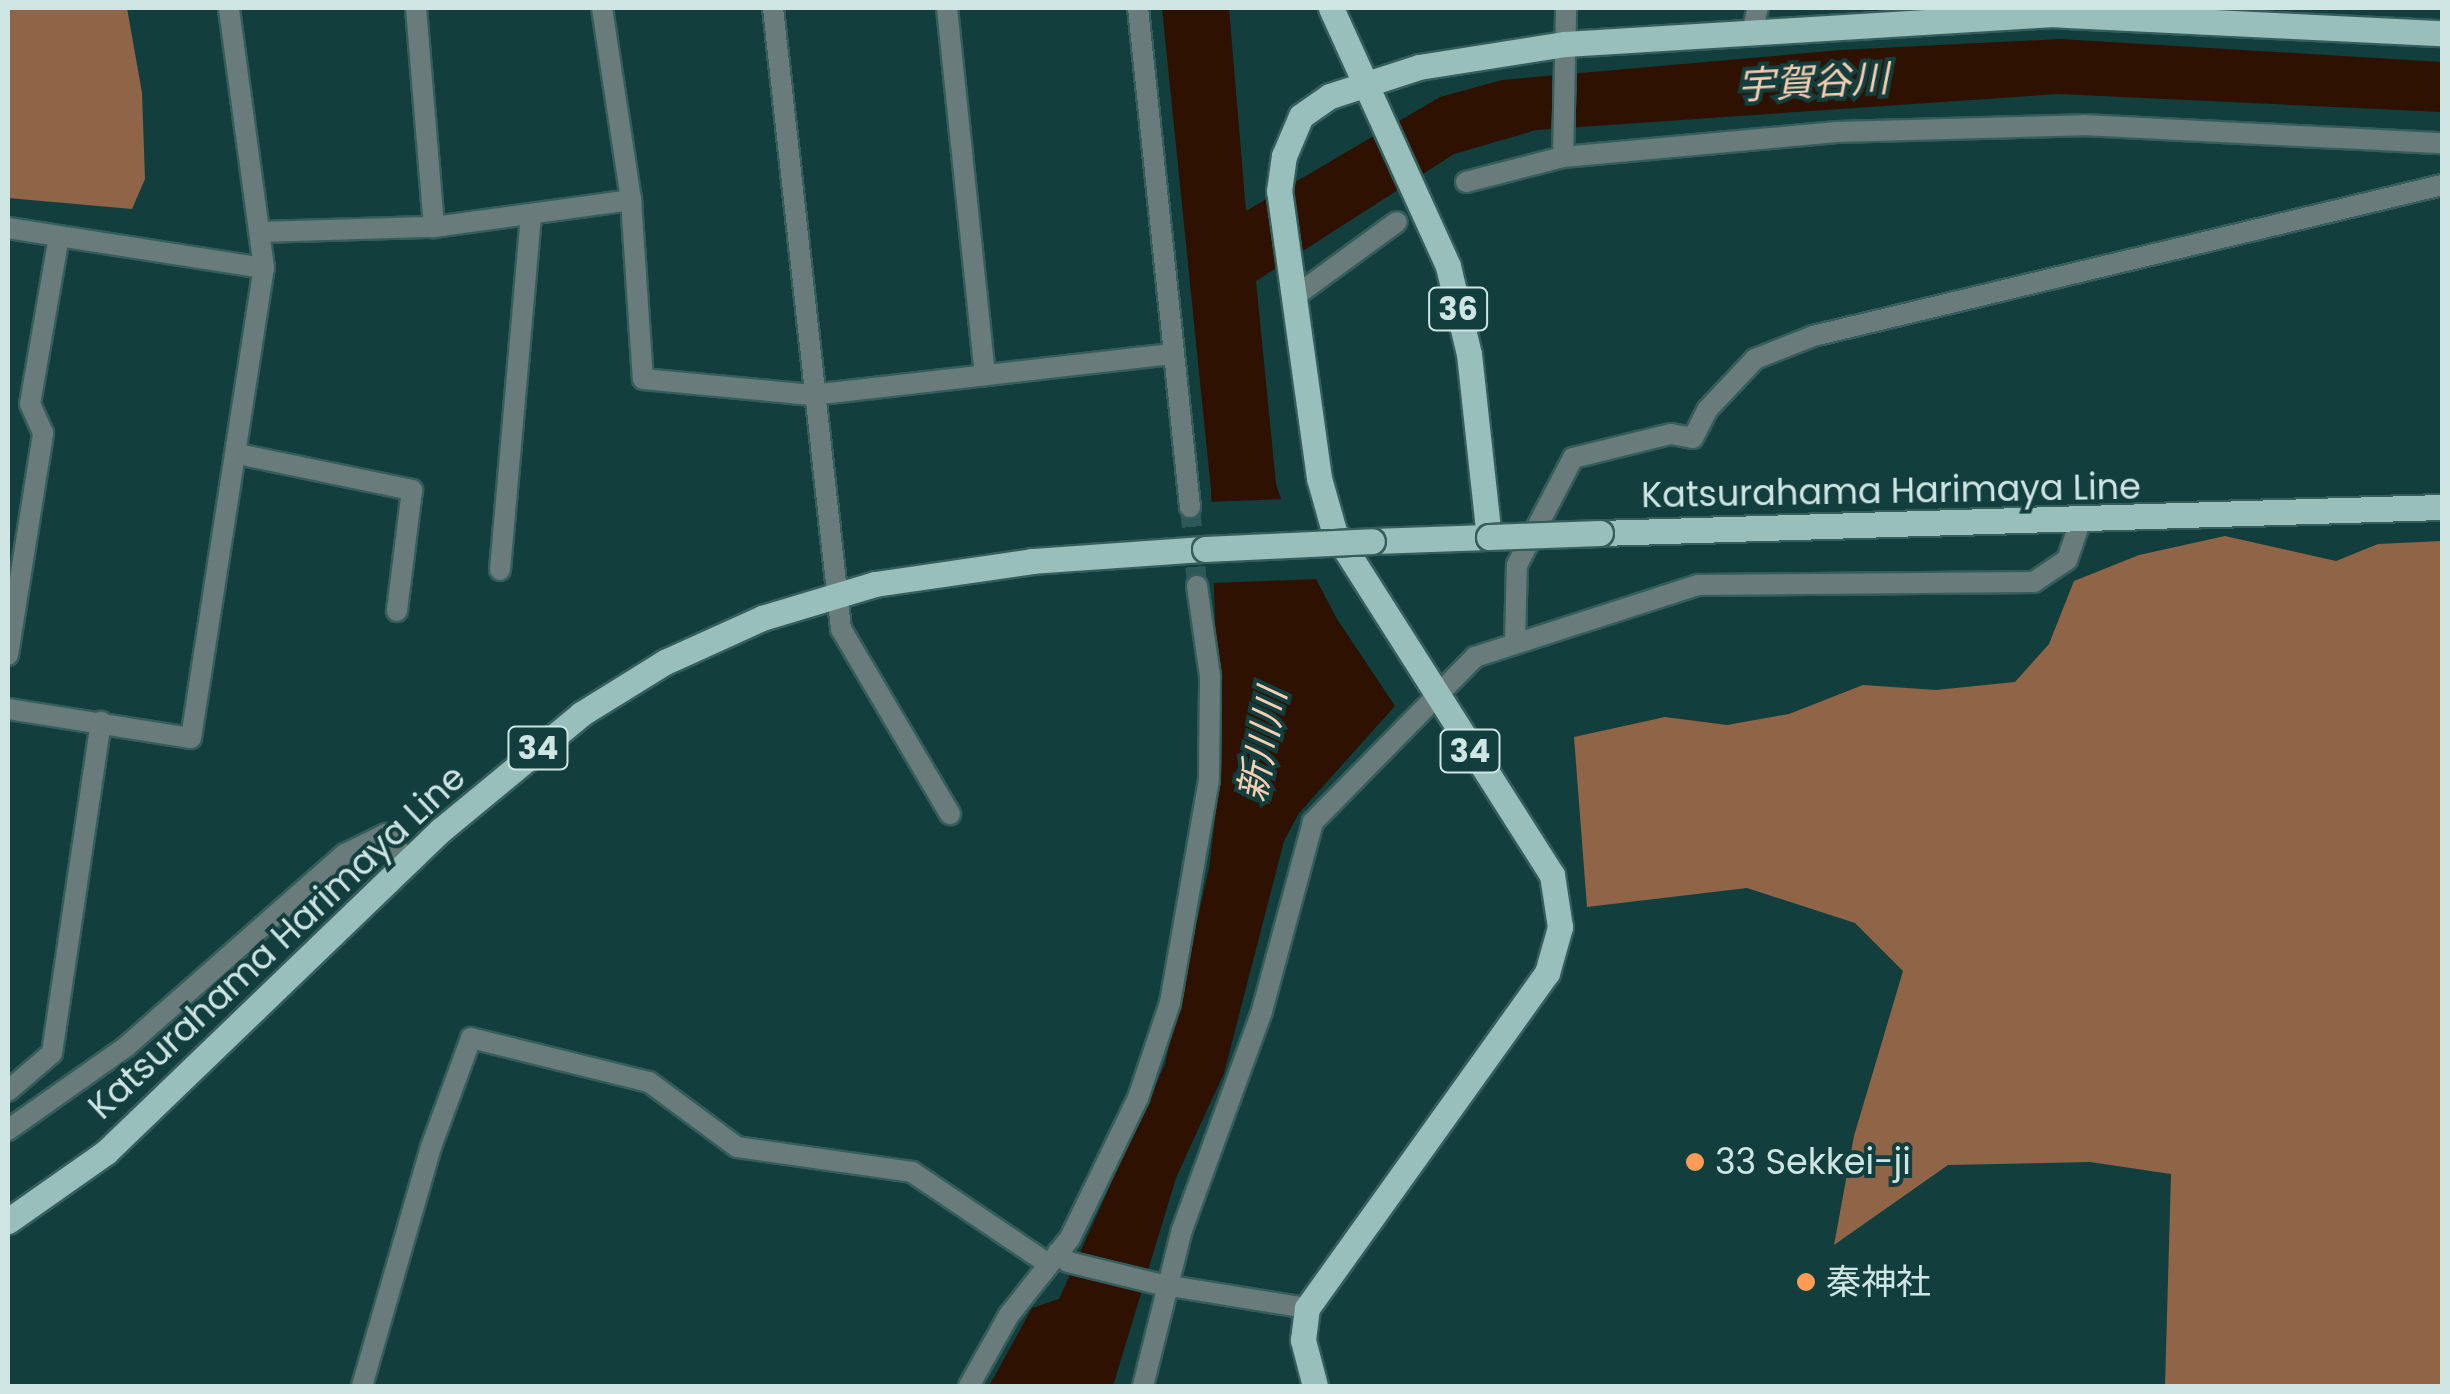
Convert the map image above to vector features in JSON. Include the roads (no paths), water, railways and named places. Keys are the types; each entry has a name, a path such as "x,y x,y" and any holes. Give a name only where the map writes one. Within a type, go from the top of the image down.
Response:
{"main road":[{"name":"36","path":"1332,8 1386,120 1448,266 1469,354 1489,537"},
{"name":"34","path":"1307,1308 1547,974 1560,927 1552,875 1436,700 1334,531 1319,478 1280,190 1284,156 1301,116 1330,96 1420,68 1945,14 2320,16 2442,33"},
{"name":"Katsurahama Harimaya Line","path":"8,1220 106,1152 406,860 581,714 720,636 836,593 1032,561 1206,549 2442,508"},
{"path":"1307,1308 1303,1340 1315,1386"}],"street":[{"path":"8,709 191,738 264,268 229,8"},
{"path":"416,8 434,228"},
{"path":"602,8 631,200 643,379 812,395 1171,354"},
{"path":"772,8 841,630 950,814"},
{"path":"948,8 985,375"},
{"path":"1138,8 1171,354 1190,507"},
{"path":"1564,150 1566,8"},
{"path":"1752,33 1758,8"},
{"path":"1466,182 1564,150 1838,132 2083,125 2442,142"},
{"path":"1515,639 1517,565 1573,458 1671,434 1693,438 1707,410 1755,359 1813,336 2442,184"},
{"path":"261,232 434,228 631,200"},
{"path":"500,570 531,216"},
{"path":"1294,298 1397,222"},
{"path":"8,228 264,268"},
{"path":"8,655 43,433 30,404 59,236"},
{"path":"238,454 412,490 396,611"},
{"path":"1143,1386 1164,1286 1200,1172 1262,1011 1313,822 1381,747 1436,700 1475,656 1515,639 1698,585 2034,582 2068,560 2080,522"},
{"path":"968,1386 1058,1259 1138,1098 1170,1003 1209,780 1210,676 1197,586"},
{"path":"8,1091 52,1053 101,722"},
{"path":"8,1130 127,1046 345,854 386,834 406,860"},
{"path":"362,1386 431,1147 471,1038 649,1082 737,1148 912,1172 1058,1259 1164,1286 1307,1308"}],"water":[{"path":"1162,8 1229,8 1246,211 1440,97 1502,80 1841,50 2060,39 2442,62 2442,112 2058,94 1536,130 1454,154 1256,281 1276,484 1294,537 1337,619 1395,706 1299,813 1284,841 1224,1073 1176,1178 1113,1386 989,1386 1032,1308 1059,1299 1165,1064 1209,868 1220,779 1211,490"}],"tunnel":[{"path":"1190,507 1197,586"}],"place":[{"name":"33 Sekkei-ji","path":"1695,1162"},
{"name":"秦神社","path":"1806,1282"}],"water label":[{"name":"宇賀谷川","path":"1813,82"},
{"name":"新川川","path":"1262,745"}]}
